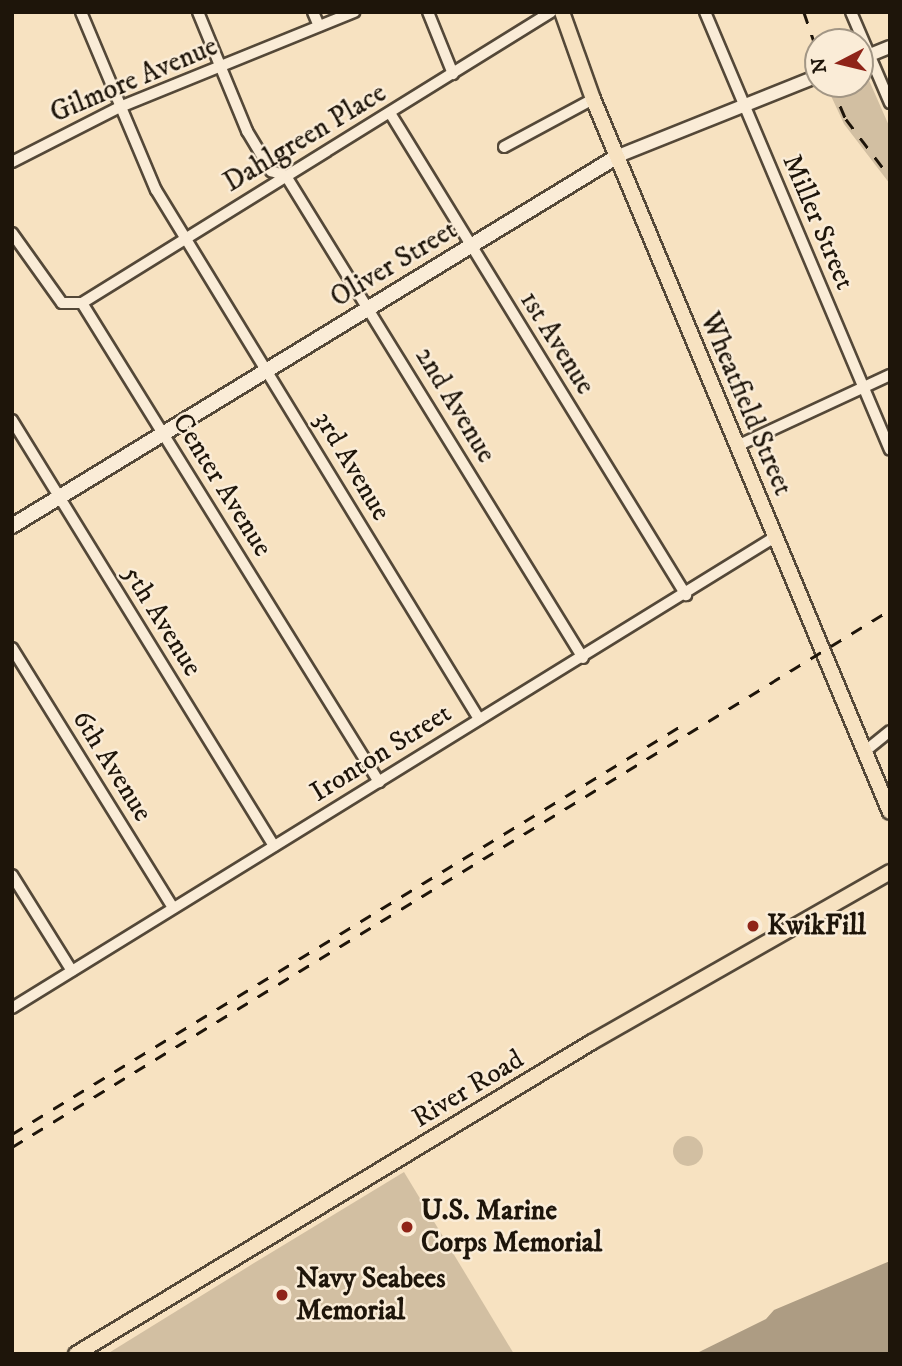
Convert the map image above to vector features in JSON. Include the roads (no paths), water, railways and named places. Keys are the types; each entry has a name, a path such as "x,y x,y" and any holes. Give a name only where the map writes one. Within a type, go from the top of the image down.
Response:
{"main road":[{"name":"Wheatfield Street","path":"562,12 593,99 890,812"},
{"name":"Oliver Street","path":"12,526 618,156"},
{"name":"River Road","path":"76,1354 600,1037 890,872"}],"street":[{"name":"3rd Avenue","path":"81,12 156,190 479,719"},
{"name":"2nd Avenue","path":"198,12 247,131 271,171 286,176 583,658"},
{"path":"313,12 319,26"},
{"name":"Gilmore Avenue","path":"12,162 120,107 354,12"},
{"path":"428,12 453,74"},
{"name":"Dahlgreen Place","path":"82,303 551,12"},
{"name":"Miller Street","path":"705,12 890,450"},
{"path":"874,75 890,103"},
{"name":"Oliver Street","path":"618,156 804,82"},
{"path":"504,147 593,99"},
{"name":"1st Avenue","path":"390,113 685,596"},
{"path":"12,233 62,303 82,303"},
{"name":"Center Avenue","path":"82,303 379,782"},
{"path":"737,446 890,375"},
{"name":"5th Avenue","path":"12,420 274,846"},
{"name":"Ironton Street","path":"12,1008 479,719 685,596 775,537"},
{"name":"6th Avenue","path":"12,648 173,908"},
{"path":"864,752 890,731"},
{"path":"12,875 72,971"}],"railway":[{"path":"804,12 809,28"},
{"path":"837,98 846,119 890,177"},
{"path":"12,1147 890,610"},
{"path":"12,1134 684,724"}],"place":[{"name":"KwikFill","path":"753,926"},
{"name":"U.S. Marine Corps Memorial","path":"407,1227"},
{"name":"Navy Seabees Memorial","path":"282,1295"}]}
